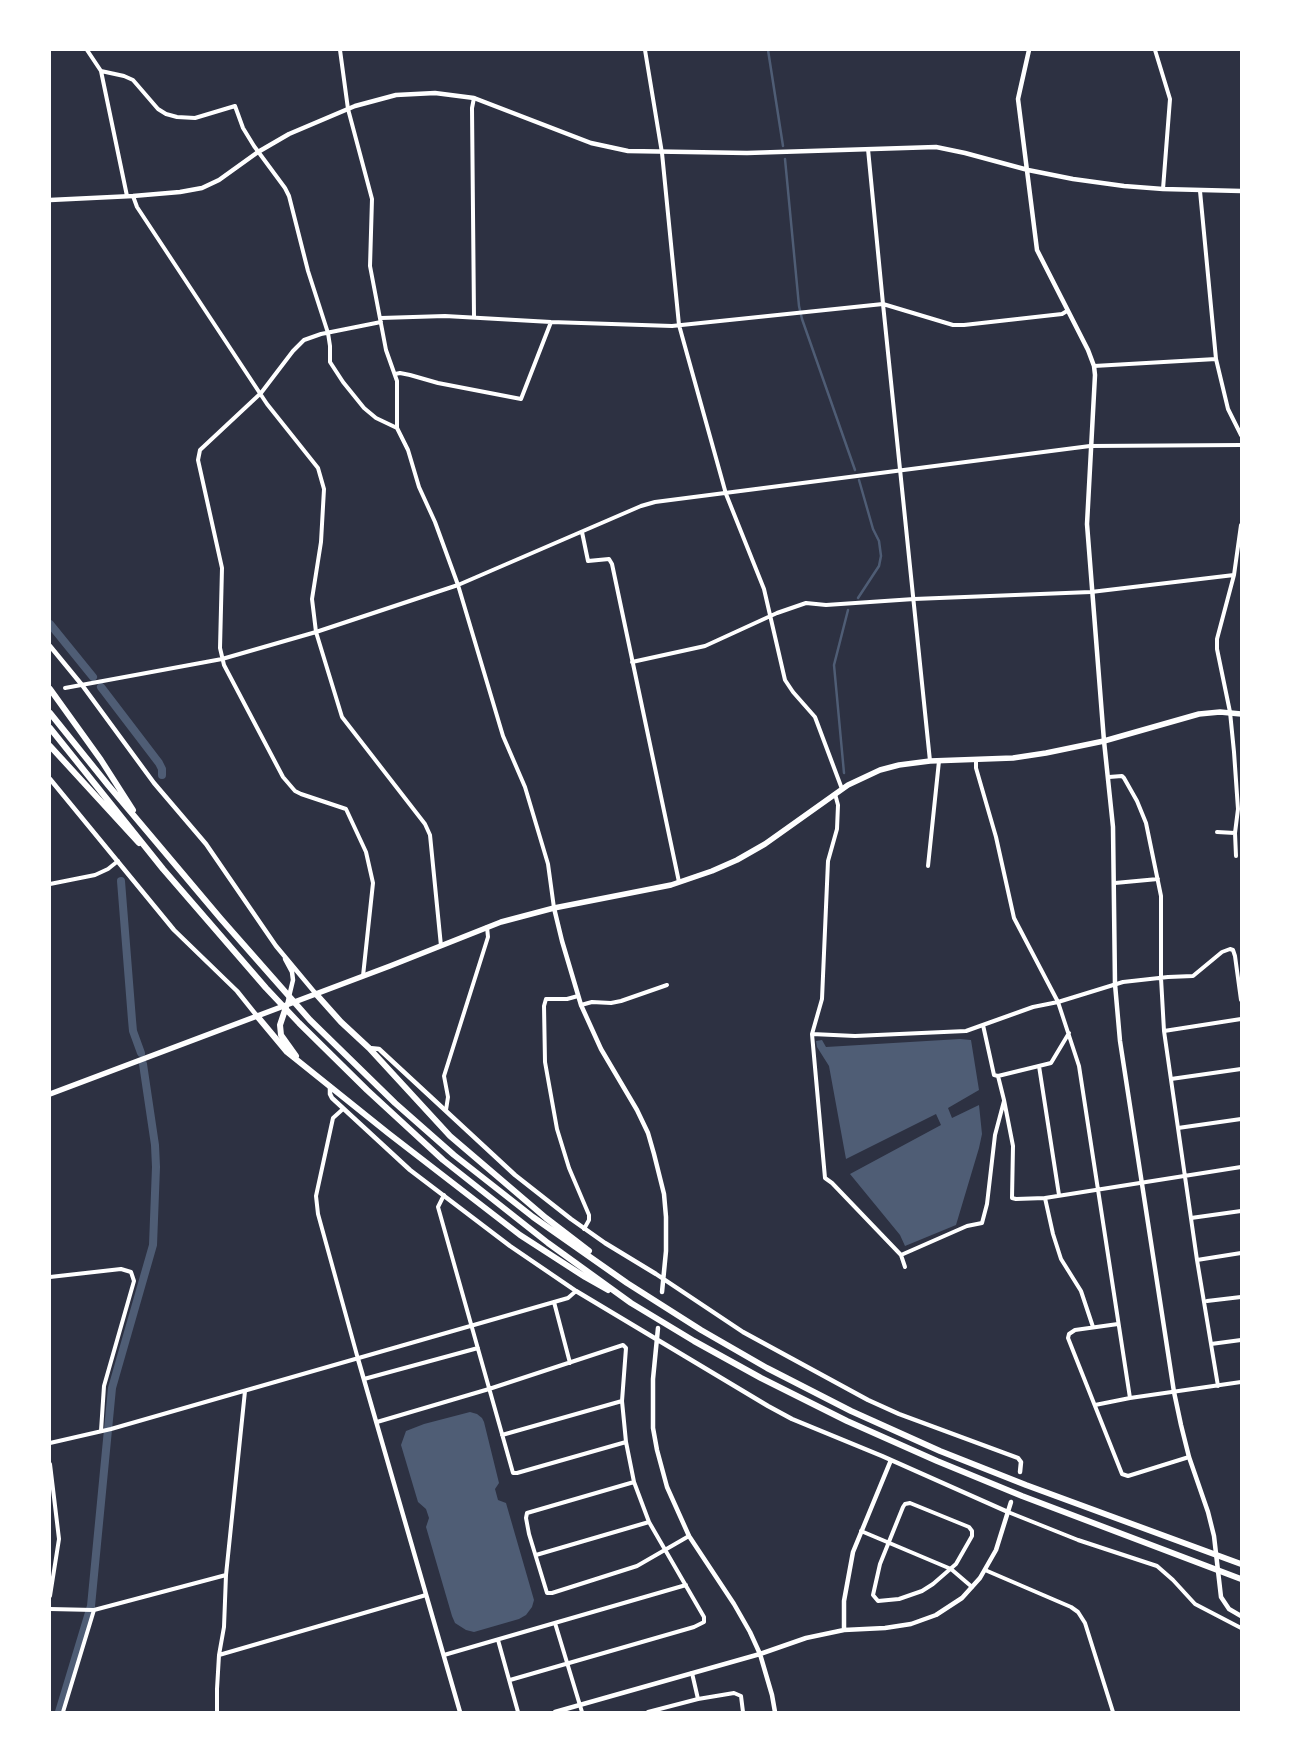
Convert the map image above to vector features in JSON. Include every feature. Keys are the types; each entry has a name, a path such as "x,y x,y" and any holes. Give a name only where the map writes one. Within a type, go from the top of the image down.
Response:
{"highway":[{"path":"50,689 101,760 145,829"},
{"path":"50,713 145,829 310,1020 395,1103 454,1155 533,1217 701,1330 759,1364 851,1411 940,1451 1026,1485 1241,1564"},
{"path":"50,728 151,854 266,988 299,1023 367,1090 443,1160 548,1243 631,1303"},
{"path":"50,746 133,838 151,854"},
{"path":"316,994 450,1136 546,1218 627,1282"},
{"path":"287,1005 280,1025 281,1035 301,1064"},
{"path":"257,1016 287,1052 301,1064 388,1134 520,1235 585,1277 761,1378 847,1421 937,1461 1022,1496 1241,1579"}],"main road":[{"path":"50,1094 513,918 679,883 712,871 751,852 842,789 880,770 899,765 930,761 1013,758 1046,753 1104,741 1199,714 1230,712 1241,714"}],"street":[{"path":"87,50 101,71 127,196"},
{"path":"340,50 348,108 372,199 370,266 388,359 395,374 398,396 397,428 408,450 420,487 458,585 503,736 525,787 548,864 554,908 578,996 601,1049 637,1110 648,1133 664,1194 666,1217 662,1292"},
{"path":"645,50 662,152 679,325 726,494 764,589 785,680 815,717 842,789"},
{"path":"1029,50 1018,98 1038,255 1088,350 1094,366 1095,384 1087,524 1104,741 1113,827 1115,984 1120,1041 1174,1392 1189,1457 1208,1512 1214,1536 1220,1591 1224,1602 1229,1608 1241,1616"},
{"path":"1155,50 1170,99 1163,189"},
{"path":"101,71 133,80 158,109 166,114 177,117 195,118 235,106 244,128 258,152 286,188 289,196 308,271 328,333 330,362 364,408 376,418 397,428"},
{"path":"50,200 133,196 202,188 227,175 258,152 289,134 348,108 386,96 413,93 441,93 474,98 596,145 628,151 787,152 925,147 950,149 1028,170 1082,180 1163,189 1241,191"},
{"path":"474,98 472,108 474,317"},
{"path":"868,149 882,304 930,761"},
{"path":"1200,191 1216,359 1228,409 1241,435"},
{"path":"133,196 137,207 261,393 318,468 324,489 321,542 312,599 316,632 342,716 425,824 430,835 441,946"},
{"path":"363,976 373,883 366,852 344,807 301,794 295,791 283,777 226,670 220,648 222,568 198,460 200,450 261,393 293,351 304,340 321,334 381,320 445,316 551,322 679,325 882,304 958,326 1062,314 1067,311"},
{"path":"395,374 400,373 503,397 521,399 551,322"},
{"path":"1094,366 1216,359"},
{"path":"65,688 222,659 316,632 458,585 648,504 1090,446 1241,445"},
{"path":"1236,856 1235,833 1238,809 1230,712 1217,649 1234,575 1241,525"},
{"path":"582,532 588,561 609,559 612,564 679,883"},
{"path":"632,662 705,646 806,603 826,606 914,599 1092,592 1234,575"},
{"path":"50,646 82,685 154,783 206,844 276,946 292,972 293,980 287,1005"},
{"path":"976,760 976,768 996,837 1014,918 1058,1002 1079,1066 1130,1398"},
{"path":"928,866 939,761"},
{"path":"1109,777 1122,776 1137,801 1146,824 1158,879 1162,912 1161,978 1164,1032 1197,1260 1218,1386"},
{"path":"50,779 174,930 236,991 257,1016"},
{"path":"835,794 838,805 837,829 828,861 822,999 812,1034 825,1178 832,1183 900,1255 905,1267"},
{"path":"1217,832 1235,833"},
{"path":"50,884 95,875 118,861"},
{"path":"1115,883 1158,879"},
{"path":"446,1110 448,1097 444,1076 488,937 487,927"},
{"path":"276,946 316,994"},
{"path":"812,1034 855,1036 966,1031 1004,1016 1058,1002 1115,984 1193,976 1222,952 1230,949 1233,950 1235,956 1241,1000"},
{"path":"582,1005 592,1002 611,1003 621,1001 667,985"},
{"path":"578,996 567,999 546,999 544,1006 545,1062 559,1135 569,1168 588,1215 589,1220 584,1229"},
{"path":"1164,1032 1241,1019"},
{"path":"983,1025 994,1075 998,1076 1004,1100 1013,1146 1012,1198 1045,1198 1241,1167"},
{"path":"998,1076 1051,1063 1069,1033"},
{"path":"369,1048 379,1049 515,1174 584,1229 664,1278 743,1332 868,1400 899,1414 1018,1458 1021,1462 1020,1472"},
{"path":"1039,1066 1059,1195"},
{"path":"1171,1080 1241,1069"},
{"path":"330,1086 332,1098 410,1170 510,1246 576,1291 657,1340 784,1414 1008,1512 1078,1540 1157,1566 1173,1580 1194,1604 1241,1628"},
{"path":"900,1255 967,1226 982,1223 987,1204 995,1135 1004,1100"},
{"path":"343,1109 333,1118 316,1196 318,1214 330,1264 460,1712"},
{"path":"1178,1128 1241,1119"},
{"path":"444,1195 438,1207 513,1473 626,1442"},
{"path":"1045,1198 1052,1234 1061,1259 1081,1291 1093,1327"},
{"path":"1191,1218 1241,1211"},
{"path":"1197,1260 1241,1253"},
{"path":"50,1277 121,1268 131,1272 134,1282 104,1386 101,1431"},
{"path":"50,1443 101,1431 358,1359 568,1298 576,1291"},
{"path":"1207,1301 1241,1297"},
{"path":"554,1302 570,1363"},
{"path":"1118,1324 1075,1330 1069,1334 1068,1338 1122,1474 1128,1476 1189,1457"},
{"path":"658,1328 653,1379 653,1428 667,1487 689,1536 750,1632 760,1654 772,1694 775,1712"},
{"path":"1211,1344 1241,1340"},
{"path":"377,1422 489,1389 620,1345 625,1346 622,1401 626,1442 634,1482 649,1522 704,1617 704,1622 694,1627 510,1680"},
{"path":"364,1379 478,1348"},
{"path":"1094,1405 1241,1382"},
{"path":"218,1712 219,1655 224,1627 226,1574 245,1391"},
{"path":"502,1436 622,1401"},
{"path":"844,1630 844,1600 852,1552 891,1460"},
{"path":"50,1464 59,1539 50,1596"},
{"path":"634,1482 527,1513 526,1518 547,1592 552,1593 632,1568 689,1536"},
{"path":"555,1712 760,1654 806,1638 844,1630 900,1627 924,1620 948,1608 962,1598 985,1570 996,1550 1011,1502"},
{"path":"908,1503 969,1527 972,1531 972,1536 962,1556 951,1569 922,1591 899,1599 878,1601 874,1597 880,1564 903,1507 908,1503"},
{"path":"536,1555 649,1522"},
{"path":"861,1531 951,1569 972,1587"},
{"path":"985,1570 1071,1607 1078,1612 1085,1624 1113,1712"},
{"path":"50,1609 94,1610 226,1574"},
{"path":"444,1655 686,1585"},
{"path":"219,1655 426,1594"},
{"path":"63,1712 94,1610"},
{"path":"555,1624 582,1712"},
{"path":"498,1640 518,1712"},
{"path":"692,1673 698,1699"},
{"path":"648,1712 698,1699 734,1693 741,1696 743,1712"}],"water":[{"path":"960,1039 971,1040 979,1090 948,1108 952,1118 979,1105 982,1134 979,1148 956,1225 905,1246 900,1235 850,1174 941,1125 936,1114 846,1159 829,1066 817,1047 816,1041 822,1040 826,1047"},
{"path":"470,1412 477,1414 484,1422 499,1483 495,1489 498,1500 506,1503 534,1600 532,1607 526,1615 519,1619 474,1632 466,1630 455,1623 452,1616 426,1527 429,1518 426,1509 418,1502 401,1445 406,1431 424,1424"}],"waterway":[{"path":"768,50 783,146"},
{"path":"785,159 799,306 855,470"},
{"path":"858,598 879,566 881,556 879,541 873,529 859,480"},
{"path":"844,773 834,665 848,610"},
{"path":"50,624 93,677"},
{"path":"101,687 159,763 162,775"},
{"path":"121,881 133,1031 141,1053"},
{"path":"59,1712 91,1606 112,1388 153,1245 155,1145 143,1064"}]}
